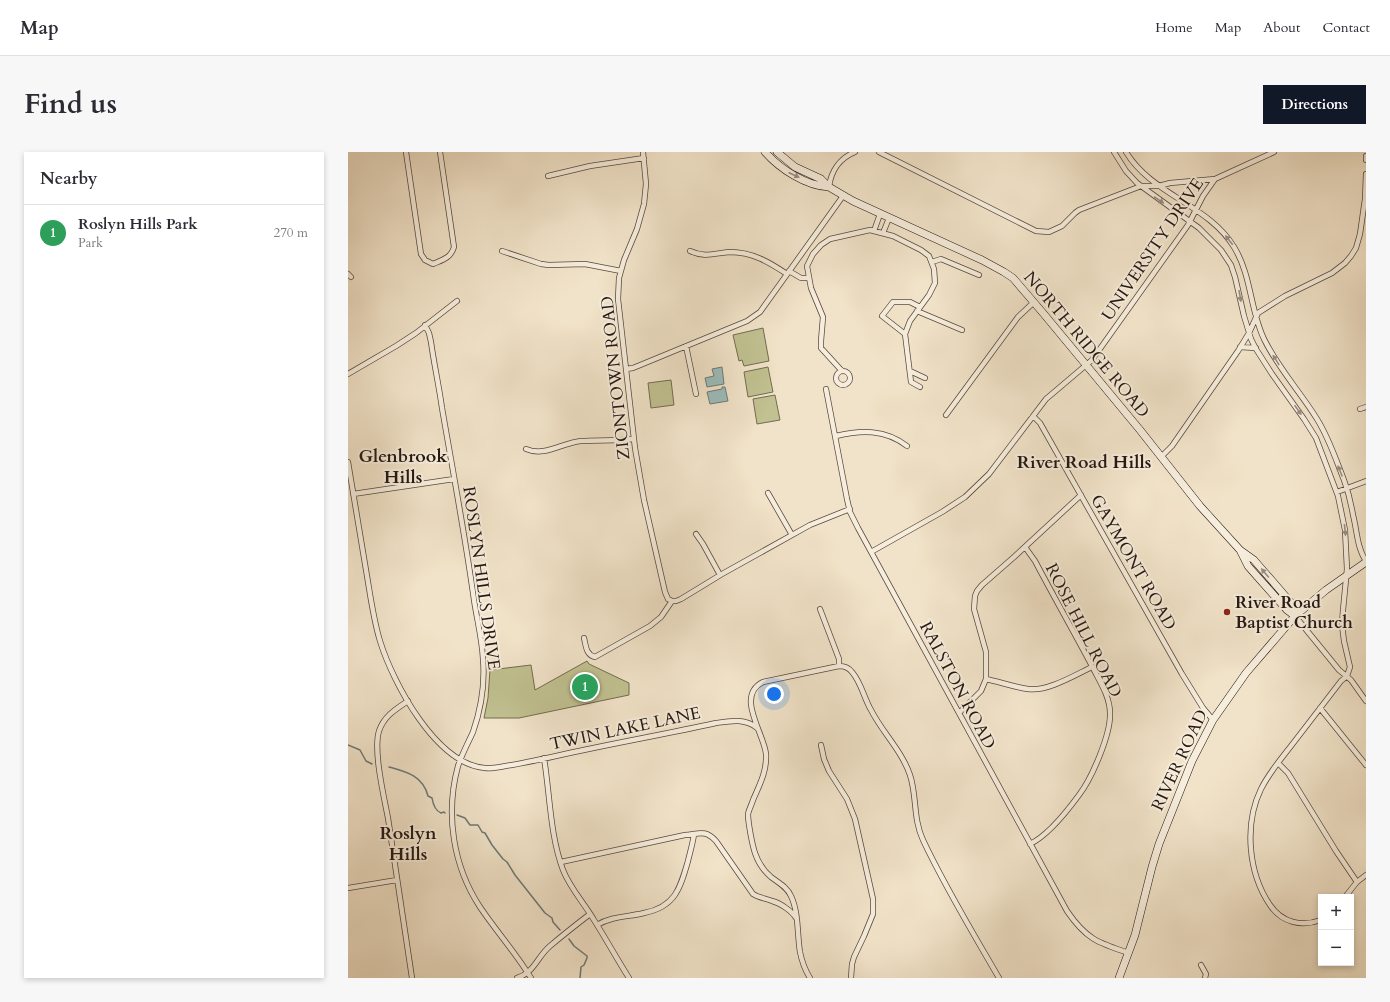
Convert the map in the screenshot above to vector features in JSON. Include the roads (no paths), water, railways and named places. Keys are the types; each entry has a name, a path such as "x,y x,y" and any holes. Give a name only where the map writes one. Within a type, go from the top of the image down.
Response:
{"main road":[{"name":"NORTH RIDGE ROAD","path":"765,152 779,166 791,174 820,187 829,187"},
{"name":"NORTH RIDGE ROAD","path":"777,152 795,167 821,179 829,187 844,196 982,260 1004,272 1018,283 1200,506 1240,550 1248,566 1287,610 1296,616"},
{"name":"RIVER ROAD","path":"1119,978 1129,953 1159,844 1192,760 1213,720 1246,673 1296,616 1317,597 1366,562"}],"street":[{"path":"406,152 421,254 425,260 433,264 448,257 454,247 440,152"},
{"name":"ZIONTOWN ROAD","path":"643,152 646,184 644,204 636,230 624,260 618,284 618,299 634,439 644,500 665,592 668,599 672,601"},
{"path":"829,187 831,176 838,164 846,156 855,152"},
{"path":"879,152 1022,224 1042,232 1056,230 1079,210 1141,186 1159,186 1170,183 1215,179"},
{"path":"1114,152 1126,171 1141,186 1190,221 1213,240 1231,265 1237,282 1249,333 1256,348 1272,374 1316,438 1336,492 1345,524 1347,575 1342,625 1350,667 1347,676 1341,681 1267,778 1258,796 1253,811 1251,833 1255,876 1265,898 1274,910 1284,919 1294,923 1312,923 1318,921"},
{"path":"1126,152 1150,179 1219,228 1234,246 1244,267 1260,331 1279,365 1318,420 1330,446 1347,489 1361,552 1366,562"},
{"name":"UNIVERSITY DRIVE","path":"871,552 942,512 965,497 989,474 1049,395 1095,356 1190,221 1203,196 1215,179 1267,153 1274,152"},
{"path":"548,176 590,166 644,158"},
{"path":"1161,457 1176,440 1240,348 1258,313 1285,296 1332,273 1349,260 1356,248 1360,234 1365,199 1366,174"},
{"path":"626,369 633,368 752,318 760,312 844,196"},
{"path":"874,231 880,214"},
{"path":"883,233 889,218"},
{"path":"842,371 822,348 820,341 823,317 811,288 807,266 813,254 821,245 830,239 870,230 893,236 922,250 929,256 934,268 935,283 929,295 910,321 905,334 911,382 920,387"},
{"path":"502,251 541,264 585,264 621,271"},
{"path":"690,251 702,256 728,252 747,254 766,260 788,273 801,278 809,278"},
{"path":"932,262 941,259 980,275"},
{"path":"348,374 396,346 457,301"},
{"path":"905,334 882,316 893,302 910,302 918,309 962,330"},
{"path":"946,415 1018,317 1034,302"},
{"name":"ROSLYN HILLS DRIVE","path":"425,325 431,342 482,648 484,673 482,693 476,720 472,734 460,760 455,782 452,819 454,842 462,874 479,906 531,978"},
{"path":"686,346 696,394"},
{"path":"1240,348 1256,348"},
{"path":"910,371 925,378"},
{"name":"RALSTON ROAD","path":"826,389 850,509 858,528 1067,911 1081,930 1086,934 1099,942 1129,953"},
{"path":"1360,409 1366,407"},
{"name":"GAYMONT ROAD","path":"1033,416 1040,423 1182,674 1203,708 1213,720"},
{"path":"836,436 857,432 870,432 886,435 907,446"},
{"path":"526,449 530,451 542,452 581,441 634,439"},
{"path":"348,462 379,640 388,663 408,701 432,735 451,754 476,767 490,768 544,758"},
{"path":"353,494 454,478"},
{"path":"1336,492 1366,481"},
{"path":"768,493 792,535"},
{"path":"959,713 981,691 986,679 986,652 974,609 976,594 982,584 1025,547 1081,495"},
{"path":"584,638 588,653 590,656 594,657 650,626 661,617 672,601 682,599 720,575 822,519 850,509"},
{"path":"696,534 720,575"},
{"name":"ROSE HILL ROAD","path":"1025,547 1035,561 1104,691 1109,706 1110,722 1107,735 1083,790 1058,820 1042,836 1030,844"},
{"path":"820,608 839,659 839,666"},
{"path":"1296,616 1340,670 1347,676 1366,701"},
{"path":"810,978 801,956 795,906 789,892 766,873 758,862 755,853 748,814 763,780 766,764 764,746 757,728 751,702 755,689 761,683 839,666 845,667 853,672 872,712 908,769 914,792 917,822 923,840 946,886 999,978"},
{"path":"986,679 1016,687 1034,689 1063,681 1092,667"},
{"path":"408,701 391,713 381,726 378,735 381,778 412,978"},
{"path":"1320,708 1366,766"},
{"name":"TWIN LAKE LANE","path":"628,978 564,872 558,854 550,812 544,758 737,720 751,723 757,728"},
{"path":"821,745 824,759 829,771 847,799 856,819 874,899 873,914 854,957 851,978"},
{"path":"1278,763 1285,768 1296,783 1336,851 1357,882"},
{"path":"561,862 705,833 712,836 736,867 753,894 759,898 778,903 795,916 797,920"},
{"path":"597,925 612,918 650,912 668,904 680,887 694,834"},
{"path":"1347,894 1357,882 1366,876"},
{"path":"348,888 397,880"},
{"path":"517,978 528,973 546,949 590,914"},
{"path":"1202,965 1206,974 1205,978"}],"water":[{"path":"722,367 724,384 707,387 705,378 714,376 712,369"},
{"path":"722,387 725,387 728,401 710,404 707,392 722,389"}],"waterway":[{"path":"348,745 360,750 366,761 372,764"},
{"path":"389,767 408,773 418,779 426,789 428,796 432,798 436,809 441,813 445,813"},
{"path":"457,815 465,818 470,825 478,825 492,845 507,862 515,875 545,913 552,918 553,922 560,930"},
{"path":"569,939 574,946 587,956 584,965 581,967 580,978"}],"place":[{"name":"River Road Baptist Church","path":"1227,612"},
{"name":"Roslyn Hills Park","path":"585,687"}],"district":[{"name":"River Road Hills","path":"1084,462"},
{"name":"Glenbrook Hills","path":"403,466"},
{"name":"Roslyn Hills","path":"408,843"}]}
